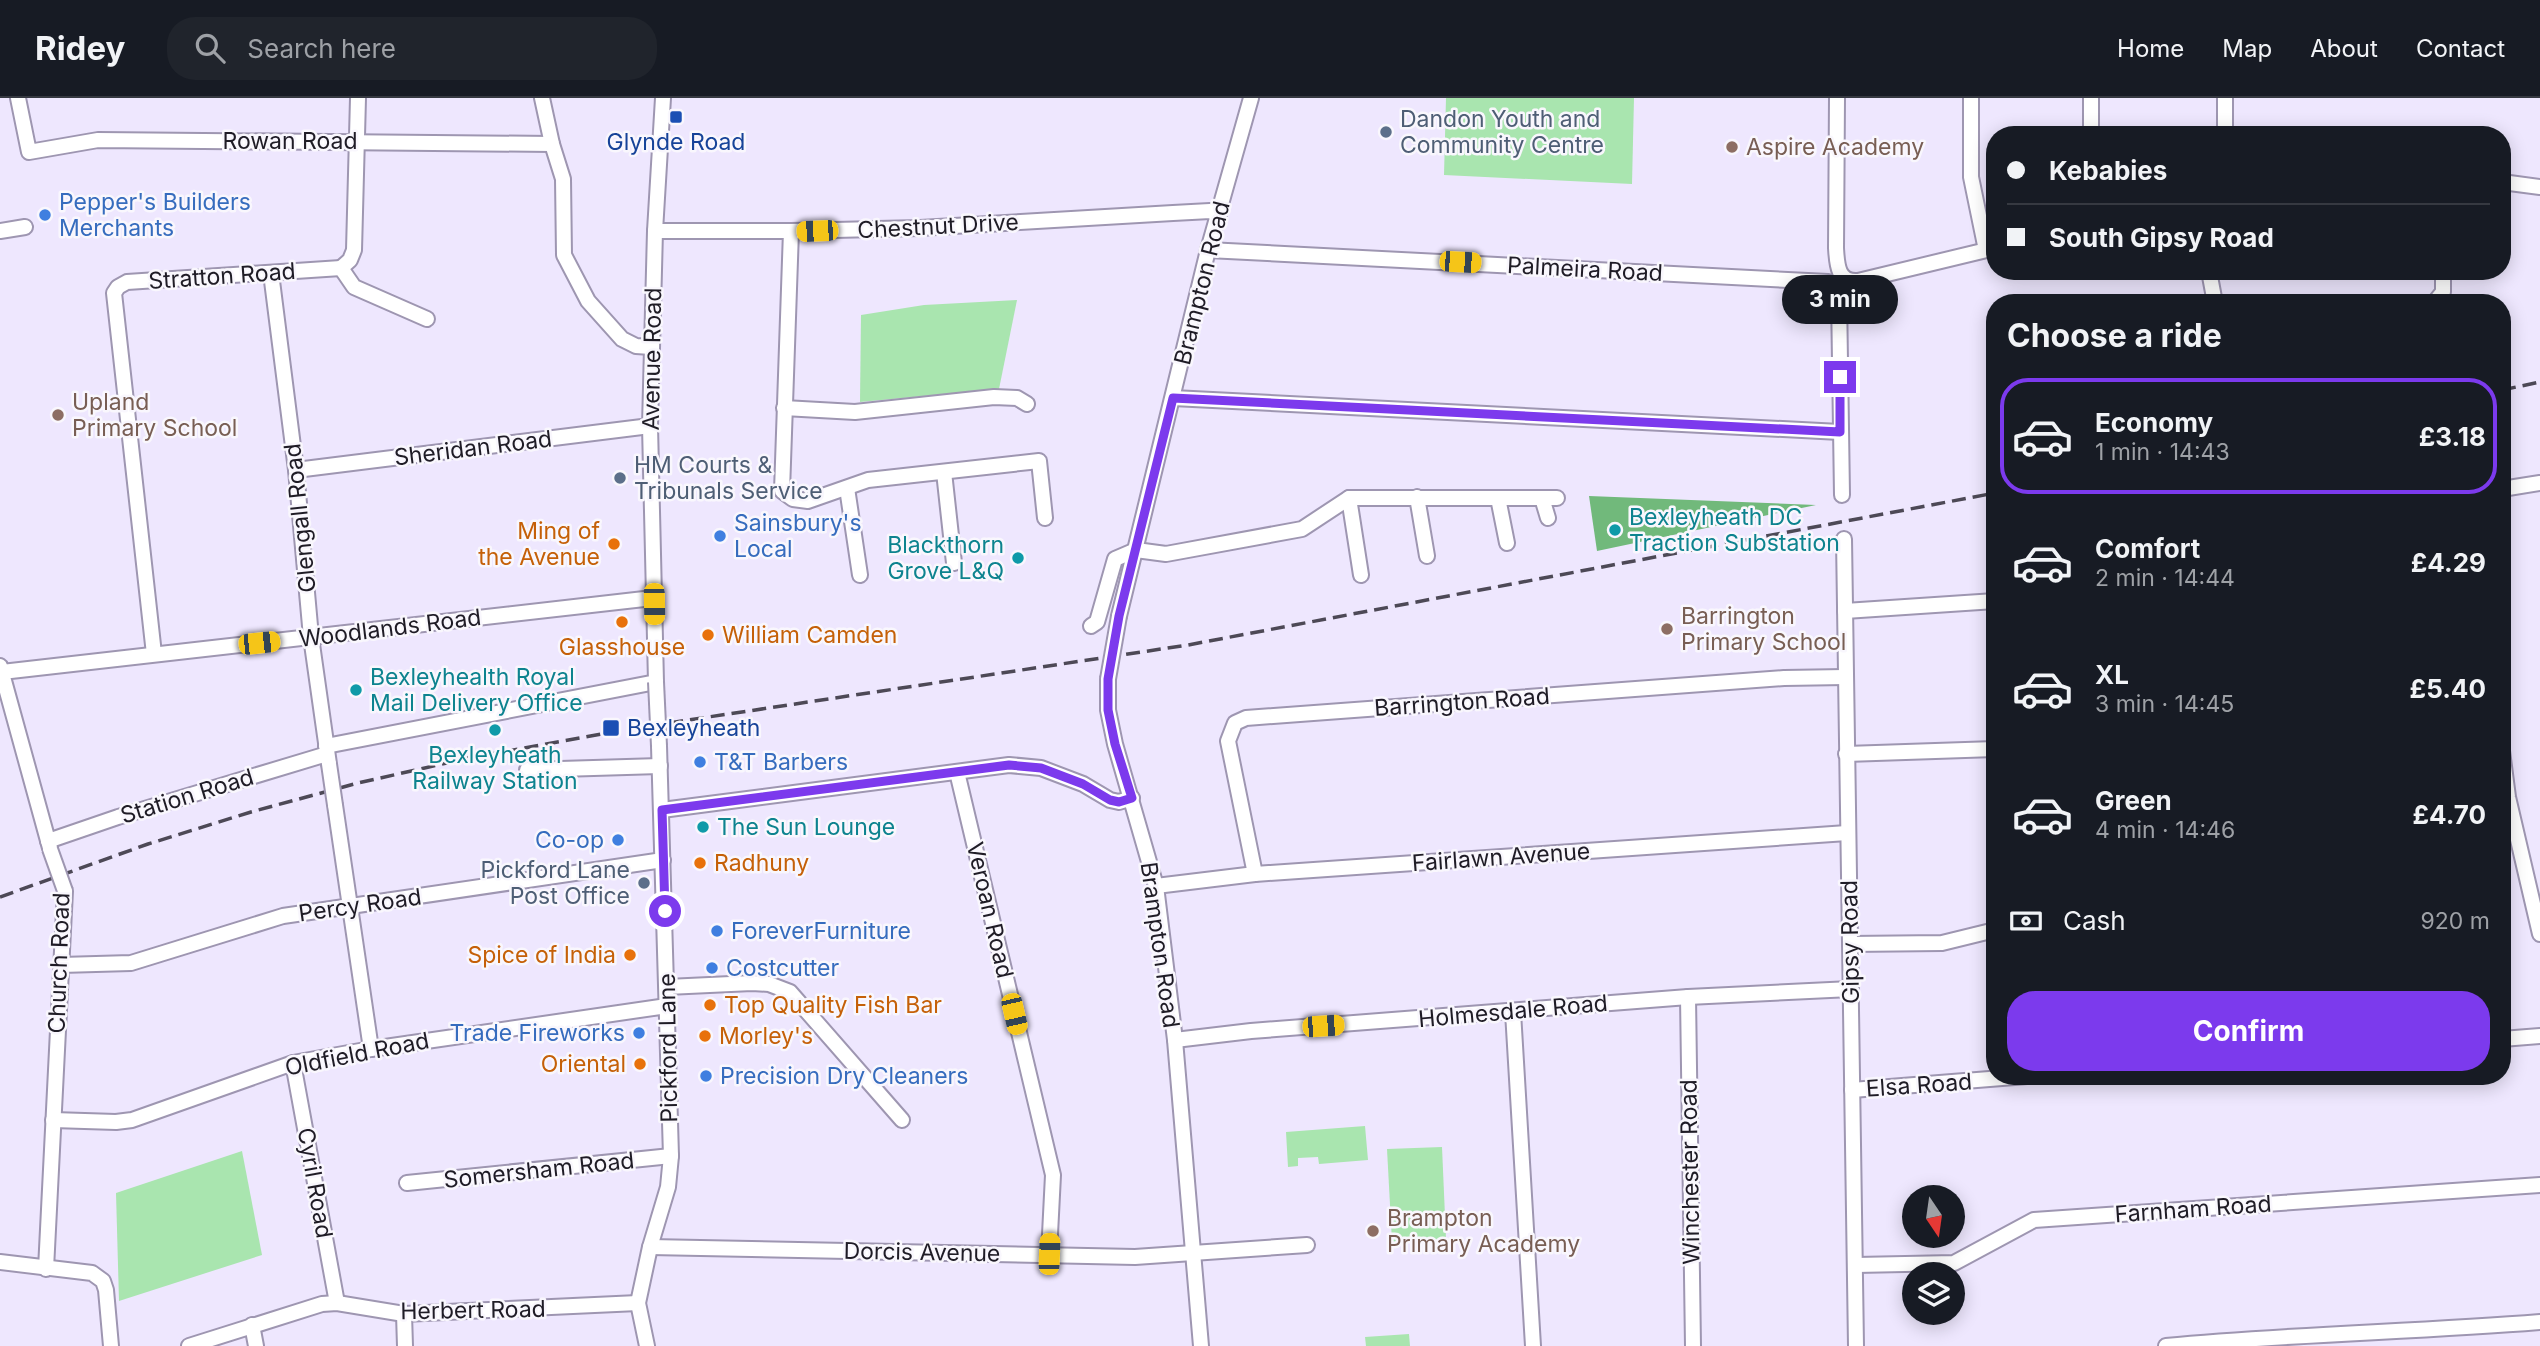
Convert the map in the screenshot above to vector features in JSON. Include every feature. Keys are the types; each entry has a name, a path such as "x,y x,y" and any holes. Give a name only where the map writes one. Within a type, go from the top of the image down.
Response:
{"street":[{"name":"Rowan Road","path":"18,98 29,152 98,140 552,144"},
{"path":"358,98 354,250 350,260 341,268 354,287 427,318"},
{"path":"542,98 552,144 564,179 564,256 588,301 622,339 636,346 651,347"},
{"name":"Avenue Road","path":"659,746 650,426 655,231 663,98"},
{"name":"Brampton Road","path":"1201,1346 1175,1040 1156,886 1115,744 1108,710 1108,679 1119,616 1208,250 1251,98"},
{"path":"1837,98 1836,248 1839,271 1842,495"},
{"path":"1971,98 1971,177 1986,231"},
{"path":"2091,98 2091,126"},
{"path":"2225,98 2225,126"},
{"path":"2511,183 2540,187"},
{"name":"Chestnut Drive","path":"655,231 920,228 1185,212 1210,211 1219,215"},
{"path":"0,231 25,228"},
{"path":"791,231 782,491 793,499 808,501 868,480 1039,461 1045,517"},
{"name":"Palmeira Road","path":"1208,250 1839,282 1858,281 1986,250"},
{"name":"Stratton Road","path":"154,654 113,299 118,287 127,282 341,268"},
{"name":"Glengall Road","path":"271,273 327,755 371,1049"},
{"path":"784,408 855,412 994,397 1017,398 1027,404"},
{"path":"1173,398 1840,432"},
{"name":"Sheridan Road","path":"296,470 650,426"},
{"path":"944,472 954,563"},
{"path":"2511,487 2540,482"},
{"path":"847,488 860,575"},
{"path":"1417,497 1427,556"},
{"path":"1349,498 1361,575"},
{"path":"1091,626 1097,622 1115,559 1136,550 1166,554 1303,528 1349,498 1550,498 1548,519"},
{"path":"1498,498 1507,543"},
{"name":"Gipsy Road","path":"1844,538 1856,1346"},
{"name":"Woodlands Road","path":"1,669 312,637 653,597"},
{"path":"1845,611 1986,602"},
{"name":"Church Road","path":"1,669 49,845 65,891 46,1269"},
{"name":"Barrington Road","path":"1255,874 1228,741 1236,723 1246,718 1784,678 1845,677"},
{"name":"Station Road","path":"49,845 118,817 327,755 656,682"},
{"name":"Pickford Lane","path":"647,1346 638,1303 650,1247 668,1188 671,1156 659,746"},
{"path":"1846,754 1986,749"},
{"path":"662,810 1009,765 1041,768 1083,784 1110,800 1119,802 1132,798"},
{"path":"527,769 660,766"},
{"name":"Veroan Road","path":"957,772 1053,1175 1049,1254"},
{"path":"2511,810 2540,934"},
{"name":"Fairlawn Avenue","path":"1156,886 1255,874 1847,833"},
{"name":"Percy Road","path":"61,965 131,963 162,956 283,916 663,860"},
{"path":"1850,944 1942,943 1986,932"},
{"path":"667,987 769,984 790,992 902,1119"},
{"name":"Holmesdale Road","path":"1175,1040 1251,1031 1688,997 1851,989"},
{"name":"Winchester Road","path":"1688,997 1693,1346"},
{"name":"Oldfield Road","path":"53,1120 132,1120 293,1063 667,1006"},
{"path":"1513,1012 1533,1346"},
{"path":"2511,1038 2540,1036"},
{"name":"Cyril Road","path":"293,1063 337,1303"},
{"name":"Elsa Road","path":"1852,1090 1986,1079"},
{"name":"Somersham Road","path":"407,1183 671,1156"},
{"name":"Farnham Road","path":"1856,1265 1954,1262 2034,1220 2540,1185"},
{"name":"Dorcis Avenue","path":"650,1247 1135,1257 1307,1245"},
{"path":"0,1262 92,1273 103,1281 111,1346"},
{"name":"Herbert Road","path":"189,1346 322,1304 337,1303 404,1314 638,1303"},
{"path":"404,1314 405,1346"},
{"path":"2166,1346 2241,1339 2458,1329 2540,1322"},
{"path":"252,1325 256,1346"}],"green space":[{"path":"1446,98 1634,98 1632,184 1444,175"},
{"path":"1017,300 999,389 860,402 861,315 924,305"},
{"path":"1589,496 1816,505 1597,551"},
{"path":"1365,1126 1368,1160 1319,1164 1318,1157 1298,1158 1298,1166 1288,1167 1286,1132"},
{"path":"1442,1147 1446,1239 1392,1242 1387,1149"},
{"path":"242,1151 262,1255 119,1301 116,1193"},
{"path":"1409,1334 1410,1346 1366,1346 1365,1337"}],"railway":[{"path":"2511,388 2540,382"},
{"path":"0,897 148,844 251,812 358,783 469,758 635,728 1188,645 1986,495"}],"place":[{"name":"Glynde Road","path":"676,117"},
{"name":"Dandon Youth and Community Centre","path":"1386,132"},
{"name":"Aspire Academy","path":"1732,147"},
{"name":"Pepper's Builders Merchants","path":"45,215"},
{"name":"Upland Primary School","path":"58,415"},
{"name":"HM Courts & Tribunals Service","path":"620,478"},
{"name":"Bexleyheath DC Traction Substation","path":"1615,530"},
{"name":"Sainsbury's Local","path":"720,536"},
{"name":"Ming of the Avenue","path":"614,544"},
{"name":"Blackthorn Grove L&Q","path":"1018,558"},
{"name":"Glasshouse","path":"622,622"},
{"name":"Barrington Primary School","path":"1667,629"},
{"name":"William Camden","path":"708,635"},
{"name":"Bexleyhealth Royal Mail Delivery Office","path":"356,690"},
{"name":"Bexleyheath","path":"611,728"},
{"name":"Bexleyheath Railway Station","path":"495,730"},
{"name":"T&T Barbers","path":"700,762"},
{"name":"The Sun Lounge","path":"703,827"},
{"name":"Co-op","path":"618,840"},
{"name":"Radhuny","path":"700,863"},
{"name":"Pickford Lane Post Office","path":"644,883"},
{"name":"ForeverFurniture","path":"717,931"},
{"name":"Spice of India","path":"630,955"},
{"name":"Costcutter","path":"712,968"},
{"name":"Top Quality Fish Bar","path":"710,1005"},
{"name":"Trade Fireworks","path":"639,1033"},
{"name":"Morley's","path":"705,1036"},
{"name":"Oriental","path":"640,1064"},
{"name":"Precision Dry Cleaners","path":"706,1076"},
{"name":"Brampton Primary Academy","path":"1373,1231"}],"route":[{"path":"665,911 662,810 1009,765 1041,768 1083,784 1110,800 1119,802 1132,798 1115,744 1108,710 1108,679 1119,616 1173,398 1840,432 1840,377"}]}
